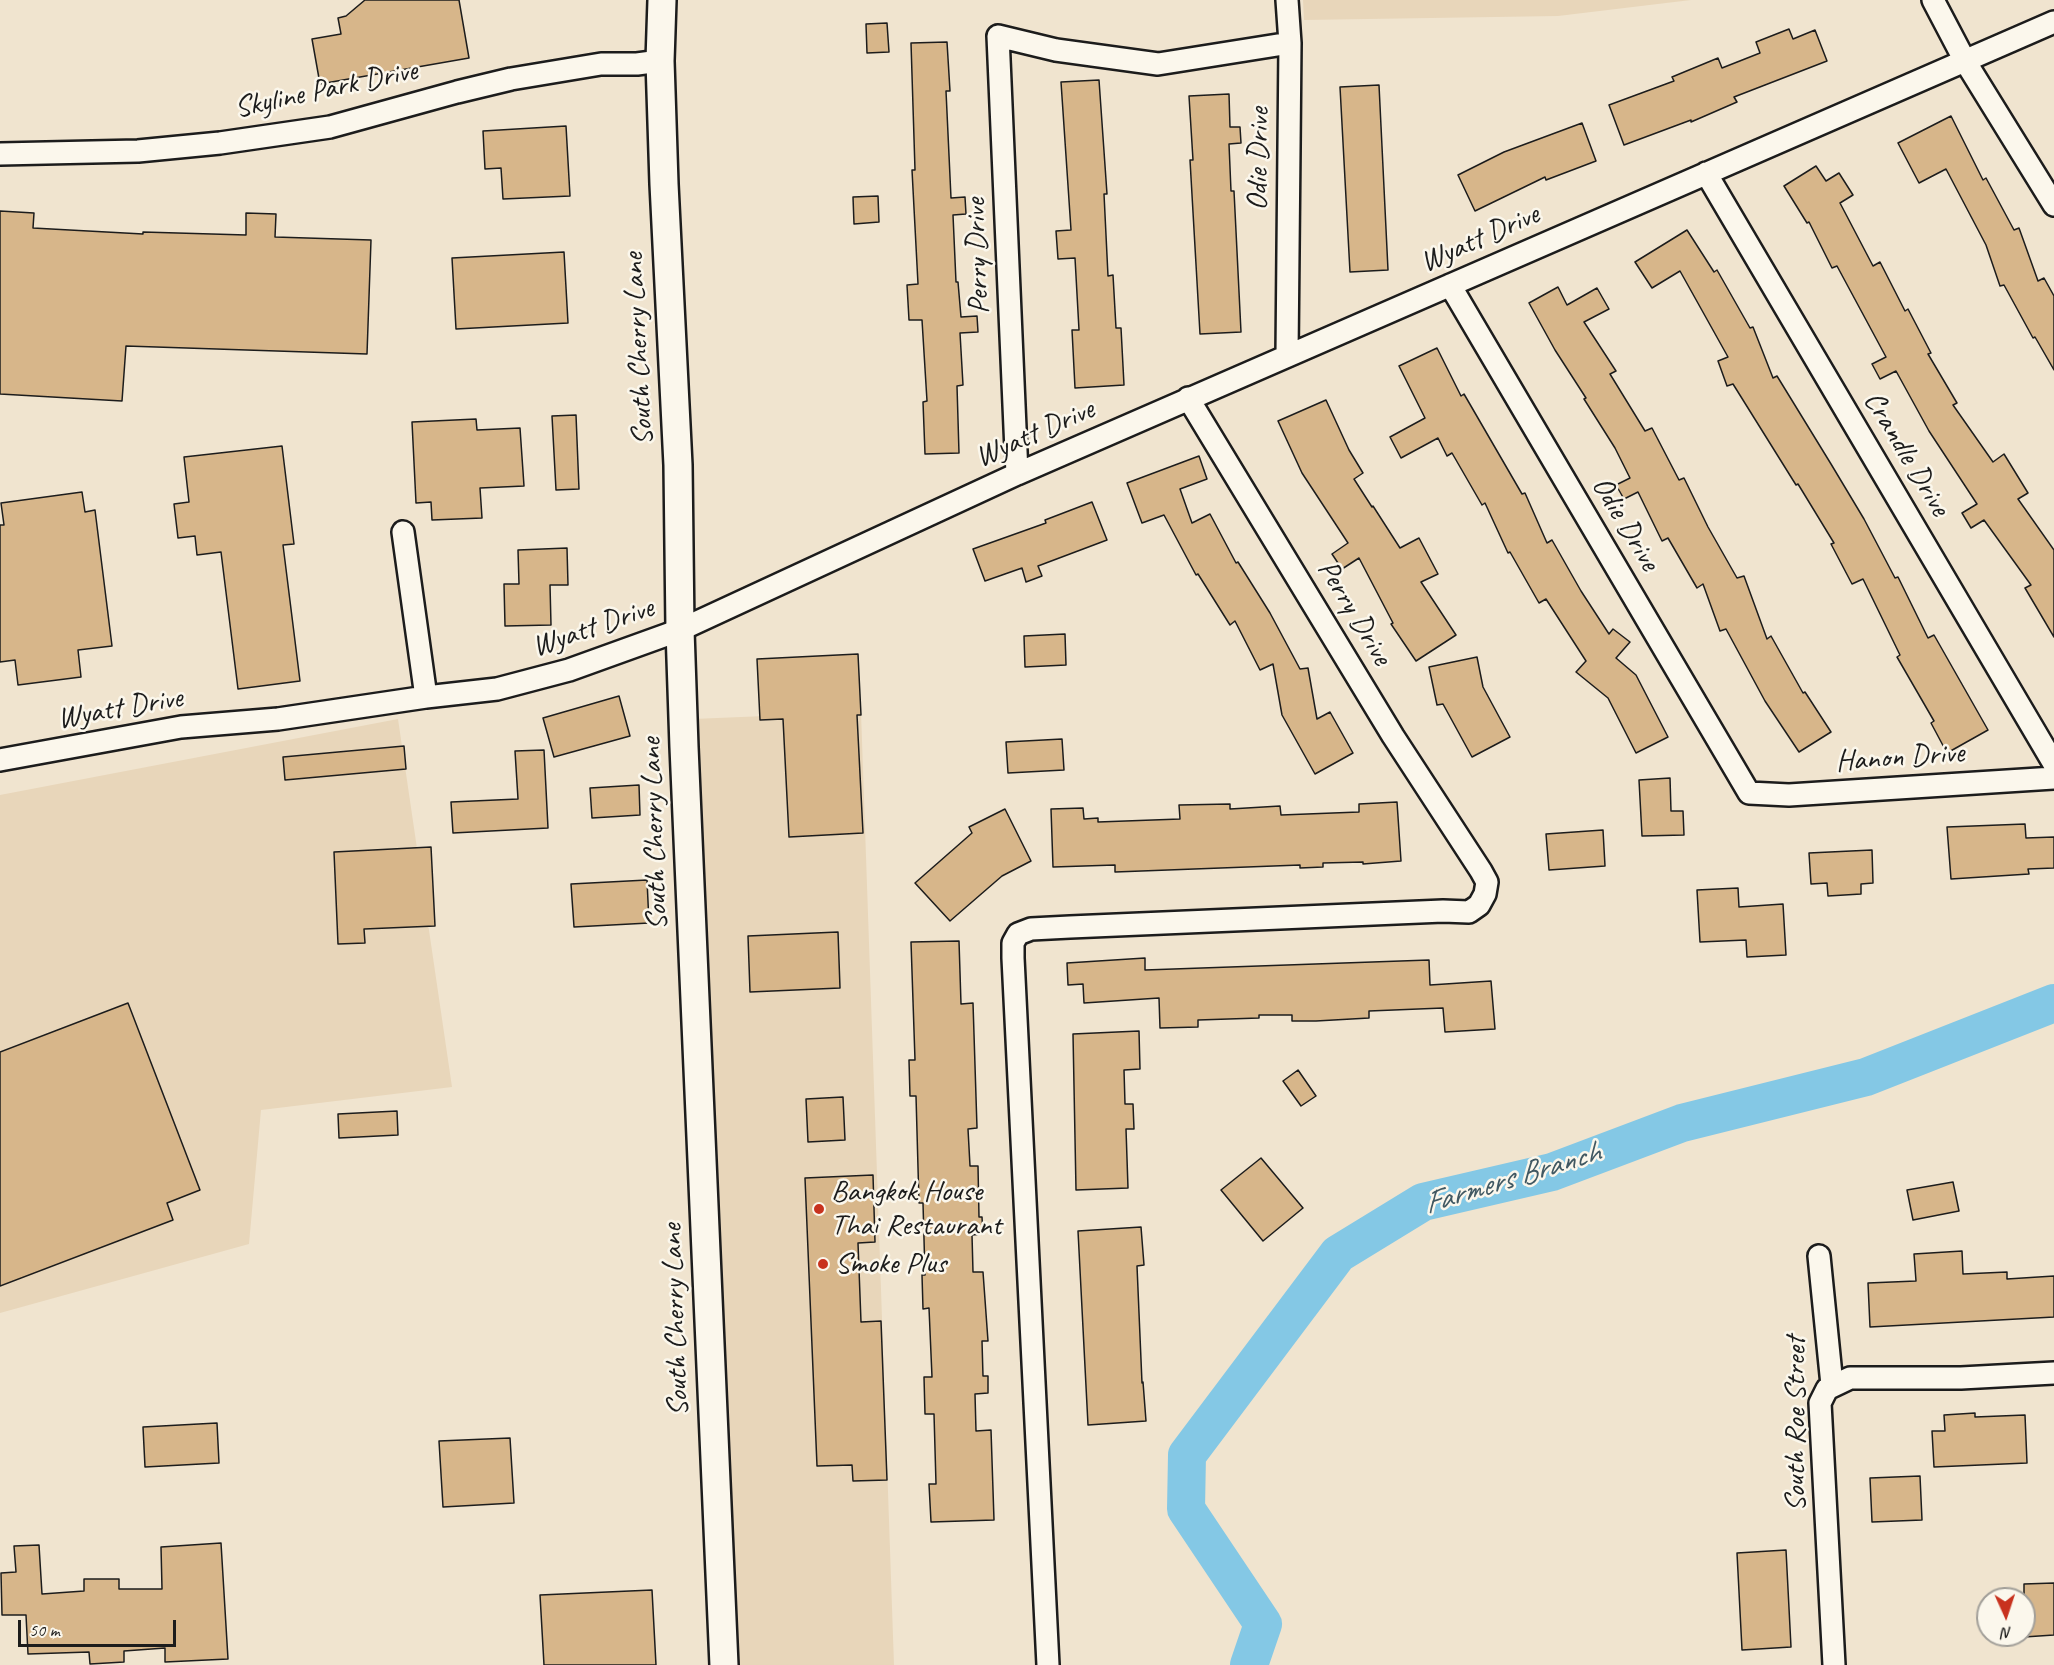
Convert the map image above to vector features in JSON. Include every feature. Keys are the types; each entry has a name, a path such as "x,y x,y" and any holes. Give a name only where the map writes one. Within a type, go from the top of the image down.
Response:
{"street":[{"name":"South Cherry Lane","path":"662,0 660,61 678,465 680,630 724,1665"},
{"name":"Odie Drive","path":"1287,0 1290,43 1287,355"},
{"path":"1933,0 1965,61 2054,205"},
{"name":"Wyatt Drive","path":"0,760 181,728 278,719 497,689 569,669 680,630 1017,474 1188,398 2054,22"},
{"name":"Perry Drive","path":"1017,474 998,36 1056,50 1158,63 1290,43"},
{"name":"Skyline Park Drive","path":"0,154 138,151 220,143 330,127 457,92 511,80 601,64 637,64 660,61"},
{"name":"Crandle Drive","path":"1706,173 2054,764"},
{"name":"Odie Drive","path":"1450,285 1749,793"},
{"name":"Perry Drive","path":"1048,1665 1013,944 1018,934 1031,929 1443,911 1469,912 1479,905 1485,894 1487,882 1394,736 1188,398"},
{"path":"403,532 426,697"},
{"name":"Hanon Drive","path":"1749,793 1789,795 2054,778"},
{"name":"South Roe Street","path":"1819,1256 1832,1385 1827,1389 1820,1403 1834,1665"},
{"path":"1832,1385 1850,1378 1961,1378 2054,1373"}],"shaded area":[{"path":"1303,0 1691,0 1558,16 1304,20"},
{"path":"861,712 894,1665 736,1665 693,719"},
{"path":"398,719 452,1087 261,1110 249,1244 0,1313 0,795"}],"building":[{"path":"365,0 459,0 469,58 320,84 312,39 341,34 338,18 346,16"},
{"path":"887,23 889,52 867,53 866,24"},
{"path":"1789,29 1793,39 1815,30 1827,61 1734,97 1737,102 1691,122 1691,120 1624,145 1609,105 1674,81 1672,77 1718,58 1722,68 1760,53 1756,42"},
{"path":"947,42 950,91 946,91 951,198 965,197 966,214 953,215 956,282 958,282 961,317 977,316 978,332 960,333 963,385 957,386 959,453 925,454 923,402 927,401 922,320 909,320 907,285 918,284 912,170 915,170 911,43"},
{"path":"1099,80 1107,194 1104,194 1108,276 1113,275 1116,328 1121,328 1124,385 1075,388 1072,330 1079,330 1075,258 1058,259 1056,231 1071,230 1061,82"},
{"path":"1379,85 1388,270 1350,272 1340,87"},
{"path":"1229,94 1230,127 1240,127 1241,143 1229,144 1231,191 1234,191 1241,332 1200,334 1190,160 1193,160 1189,96"},
{"path":"1951,116 1983,180 1986,178 2014,230 2019,228 2038,281 2044,278 2054,296 2054,370 2035,337 2033,338 2004,285 2000,286 1986,245 1946,169 1919,183 1898,143"},
{"path":"1582,123 1596,161 1546,180 1545,177 1475,211 1458,175 1504,152"},
{"path":"566,126 570,196 503,199 501,168 485,169 483,131"},
{"path":"1816,166 1826,181 1839,173 1853,195 1840,203 1873,266 1880,262 1905,311 1908,309 1931,353 1928,354 1957,403 1953,405 1993,462 2004,454 2028,493 2018,499 2054,550 2054,637 2025,588 2031,585 1984,520 1971,528 1962,513 1977,504 1929,431 1896,371 1880,379 1872,364 1886,357 1837,266 1832,268 1809,222 1807,223 1784,186"},
{"path":"878,196 879,222 854,224 853,197"},
{"path":"0,211 34,213 33,228 143,234 143,232 246,235 246,213 276,214 275,237 371,240 367,354 126,346 122,401 0,394"},
{"path":"1687,230 1714,272 1717,270 1750,328 1753,327 1773,378 1777,376 1831,464 1864,519 1895,578 1898,577 1928,638 1934,635 1988,730 1947,753 1931,723 1934,721 1897,657 1900,655 1863,579 1852,584 1831,544 1834,543 1798,484 1796,485 1733,384 1727,386 1718,361 1728,357 1680,271 1652,288 1635,262"},
{"path":"564,252 568,323 456,329 452,258"},
{"path":"1558,287 1567,305 1597,288 1609,309 1584,322 1616,371 1610,374 1645,431 1652,428 1679,480 1684,478 1737,578 1744,576 1767,639 1771,636 1803,693 1805,692 1831,732 1799,752 1765,701 1726,629 1720,631 1703,584 1697,588 1668,538 1662,541 1638,492 1624,499 1616,485 1630,478 1615,448 1529,303"},
{"path":"1437,348 1461,396 1464,394 1522,494 1525,493 1547,543 1552,540 1609,634 1613,629 1630,642 1616,658 1636,675 1668,737 1636,753 1608,698 1576,672 1586,661 1546,599 1539,603 1510,552 1508,553 1485,503 1482,505 1452,453 1447,456 1438,438 1401,458 1390,437 1425,418 1399,366"},
{"path":"1326,400 1349,450 1363,473 1354,479 1372,507 1400,548 1419,538 1438,574 1421,582 1456,635 1416,661 1391,624 1393,623 1359,558 1342,569 1332,554 1348,543 1302,473 1278,421"},
{"path":"576,415 579,489 556,490 552,416"},
{"path":"476,419 477,430 520,428 524,486 480,488 482,518 432,520 431,502 416,503 412,422"},
{"path":"282,446 294,544 283,545 300,681 238,689 221,552 197,555 195,536 178,538 174,504 189,502 184,457"},
{"path":"1199,456 1207,479 1180,489 1192,523 1210,514 1236,563 1238,562 1270,613 1300,669 1308,668 1317,719 1330,712 1353,753 1315,774 1282,715 1273,664 1260,670 1235,621 1230,625 1198,574 1196,575 1164,515 1142,523 1127,483"},
{"path":"82,492 85,512 95,510 112,646 78,650 81,677 18,685 15,660 0,662 0,525 4,525 1,503"},
{"path":"1092,502 1107,540 1038,566 1042,576 1026,582 1022,568 985,581 973,549 1046,523 1045,520"},
{"path":"567,548 568,585 550,585 551,625 505,626 504,584 519,584 518,550"},
{"path":"1065,634 1066,665 1025,667 1024,636"},
{"path":"858,654 861,715 857,715 863,833 789,837 783,719 760,720 757,659"},
{"path":"1477,657 1483,687 1510,737 1472,757 1443,704 1437,705 1429,667"},
{"path":"619,696 630,736 554,757 543,718"},
{"path":"1062,739 1064,770 1008,773 1006,742"},
{"path":"404,746 406,769 285,780 283,757"},
{"path":"544,750 548,828 453,833 451,802 518,799 515,751"},
{"path":"1670,778 1671,811 1683,811 1684,835 1642,836 1639,780"},
{"path":"639,785 640,815 592,818 590,788"},
{"path":"1397,802 1401,861 1363,864 1363,862 1323,863 1323,867 1300,868 1300,865 1115,872 1115,865 1053,867 1051,809 1083,808 1084,819 1098,818 1098,822 1180,819 1179,805 1230,804 1230,809 1280,806 1281,815 1359,812 1359,804"},
{"path":"1005,809 1031,861 1002,876 950,921 915,883 972,833 969,827"},
{"path":"2025,824 2026,838 2054,837 2054,868 2028,869 2029,874 1951,879 1947,827"},
{"path":"1603,830 1605,866 1549,870 1546,834"},
{"path":"431,847 435,926 364,929 365,943 338,944 334,852"},
{"path":"1872,850 1873,883 1861,884 1861,894 1828,896 1827,883 1811,884 1809,853"},
{"path":"647,880 649,923 574,927 571,884"},
{"path":"1738,888 1739,907 1783,904 1786,955 1747,957 1746,940 1700,942 1697,890"},
{"path":"838,932 840,988 750,992 748,936"},
{"path":"959,941 961,1004 973,1003 977,1128 968,1129 970,1166 978,1166 979,1217 982,1217 983,1234 972,1235 973,1272 983,1272 988,1341 982,1341 983,1376 988,1376 988,1393 975,1394 976,1431 991,1430 994,1520 931,1522 929,1484 936,1484 934,1414 925,1414 924,1377 932,1377 929,1308 923,1309 922,1275 925,1275 923,1203 919,1203 916,1096 910,1096 909,1060 915,1060 911,942"},
{"path":"1145,958 1145,970 1429,960 1430,985 1491,981 1495,1029 1445,1032 1443,1008 1369,1011 1369,1018 1316,1021 1292,1021 1292,1015 1259,1015 1259,1018 1198,1020 1198,1027 1160,1028 1159,998 1084,1003 1083,984 1068,985 1067,963"},
{"path":"128,1003 200,1190 167,1203 173,1220 0,1286 0,1052"},
{"path":"1139,1031 1140,1069 1124,1070 1125,1104 1133,1104 1134,1129 1126,1129 1128,1188 1076,1190 1073,1034"},
{"path":"1298,1070 1316,1096 1301,1106 1283,1081"},
{"path":"843,1097 845,1140 808,1142 806,1099"},
{"path":"397,1111 398,1135 339,1138 338,1114"},
{"path":"1261,1158 1303,1208 1263,1241 1221,1190"},
{"path":"873,1175 875,1242 858,1243 861,1322 881,1321 887,1480 853,1481 852,1465 817,1466 805,1178"},
{"path":"1953,1182 1959,1211 1913,1220 1907,1190"},
{"path":"1141,1227 1144,1265 1137,1266 1146,1421 1088,1425 1078,1231"},
{"path":"1962,1251 1963,1274 2007,1272 2007,1279 2054,1276 2054,1317 1870,1327 1868,1283 1916,1281 1914,1254"},
{"path":"1975,1413 1975,1417 2025,1415 2027,1463 1934,1467 1932,1431 1945,1431 1944,1415"},
{"path":"217,1423 219,1463 145,1467 143,1427"},
{"path":"510,1438 514,1503 443,1507 439,1441"},
{"path":"1920,1476 1922,1520 1872,1522 1870,1478"},
{"path":"221,1543 228,1659 165,1662 165,1648 124,1651 124,1662 90,1664 89,1652 28,1654 26,1615 2,1615 1,1573 16,1572 14,1546 39,1545 42,1594 84,1591 84,1579 119,1579 119,1589 162,1589 161,1547"},
{"path":"1786,1550 1791,1647 1742,1650 1737,1553"},
{"path":"2054,1583 2054,1635 2036,1636 2036,1587 2024,1587 2024,1584"},
{"path":"652,1590 656,1665 544,1665 540,1595"}],"waterway":[{"name":"Farmers Branch","path":"1249,1665 1263,1624 1186,1509 1187,1455 1338,1254 1423,1202 1552,1172 1682,1123 1866,1077 2054,1003"}],"place":[{"name":"Bangkok House Thai Restaurant","path":"819,1209"},
{"name":"Smoke Plus","path":"823,1264"}]}
